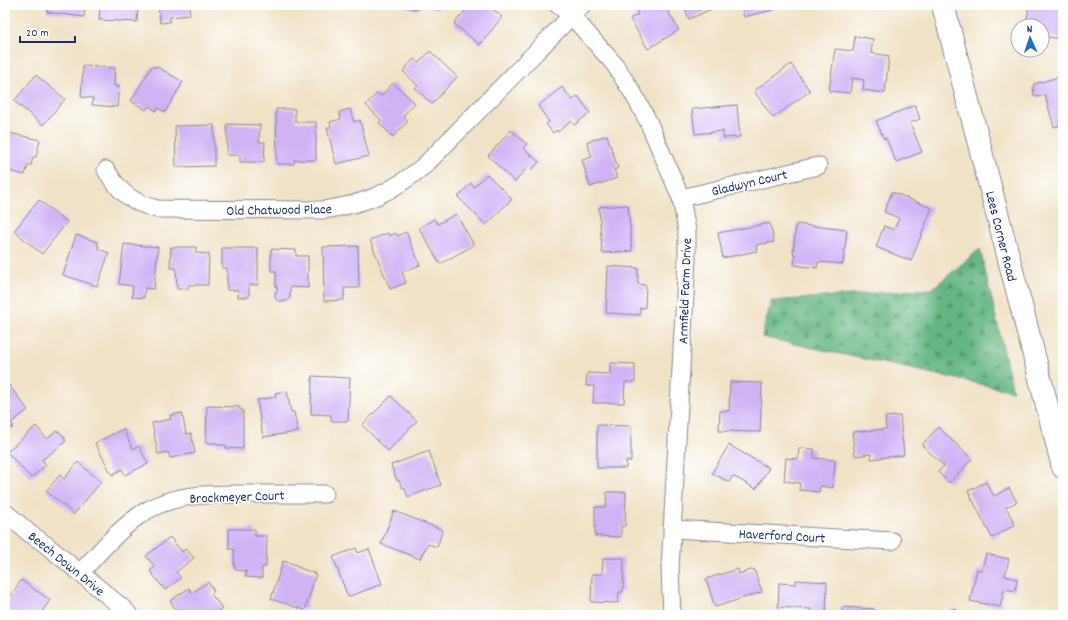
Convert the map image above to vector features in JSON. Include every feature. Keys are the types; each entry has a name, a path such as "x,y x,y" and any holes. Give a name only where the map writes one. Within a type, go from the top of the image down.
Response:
{"street":[{"name":"Lees Corner Road","path":"943,5 1063,467"},
{"name":"Old Chatwood Place","path":"106,170 115,184 127,197 142,205 158,209 323,210 344,207 366,201 387,192 407,180 425,165 570,8"},
{"name":"Armfield Farm Drive","path":"570,8 615,65 648,121 681,198 687,231 687,259 670,569 672,615"},
{"name":"Gladwyn Court","path":"681,198 818,166"},
{"name":"Brockmeyer Court","path":"80,573 137,517 160,504 190,495 325,494"},
{"name":"Beech Down Drive","path":"5,512 124,609 129,615"},
{"name":"Haverford Court","path":"672,529 892,541"}],"green space":[{"path":"980,249 1013,391 762,337 771,301 932,289"}],"building":[{"path":"47,5 85,5 84,17 47,12"},
{"path":"100,5 138,5 137,22 99,20"},
{"path":"158,5 189,5 190,15 170,17 170,22 160,23"},
{"path":"407,5 419,5 418,10 406,7"},
{"path":"421,5 440,5 438,10"},
{"path":"465,5 491,5 502,17 480,45 454,24 465,11 462,9"},
{"path":"640,5 664,5 679,30 648,49 630,19 638,14 635,8"},
{"path":"683,5 721,5 689,19"},
{"path":"741,5 775,5 776,9 744,17"},
{"path":"1029,5 1053,5 1053,7 1063,9 1061,39 1050,37 1050,18 1027,18"},
{"path":"855,36 873,39 871,53 889,56 885,93 863,90 864,80 852,78 850,93 829,91 835,49 853,51"},
{"path":"430,51 457,77 432,104 415,88 418,86 403,71 414,59 419,63"},
{"path":"791,64 810,91 773,118 754,91"},
{"path":"83,66 115,68 114,86 119,86 117,107 92,105 93,98 81,97"},
{"path":"152,66 155,68 156,66 183,82 165,112 158,108 156,111 149,106 146,110 131,101"},
{"path":"36,75 65,99 43,125 14,101"},
{"path":"1063,76 1063,124 1054,127 1045,95 1038,97 1034,95 1033,88 1034,84"},
{"path":"393,83 415,103 403,116 408,121 393,137 379,123 381,120 366,105 377,93 381,96"},
{"path":"562,87 572,100 578,96 590,113 574,125 571,121 558,132 557,130 553,133 546,124 549,122 538,106"},
{"path":"737,105 740,137 723,138 723,131 695,134 692,109"},
{"path":"915,105 920,119 910,123 922,152 896,162 886,138 884,139 876,121"},
{"path":"276,109 295,109 295,122 316,122 316,160 294,160 294,164 277,164"},
{"path":"350,109 354,122 360,120 369,156 336,164 327,128 331,127 330,122 341,119 339,112"},
{"path":"227,124 260,125 259,142 265,142 264,162 240,162 240,155 227,155"},
{"path":"214,125 214,166 176,167 175,126"},
{"path":"511,130 527,144 523,148 539,162 530,171 527,168 515,182 488,156"},
{"path":"5,132 40,140 36,157 33,157 31,165 28,165 25,175 5,170"},
{"path":"607,135 618,168 614,170 617,178 590,187 582,160 592,157 587,142"},
{"path":"487,174 512,199 486,225 458,197 471,183 474,187"},
{"path":"892,192 932,208 911,261 876,247 884,226 894,230 899,218 884,212"},
{"path":"39,200 67,222 42,254 14,231"},
{"path":"628,205 632,251 602,253 599,207"},
{"path":"456,214 474,245 440,264 419,228 434,219 438,224"},
{"path":"770,223 774,242 756,245 757,251 723,258 718,233"},
{"path":"796,224 847,230 843,264 818,262 817,268 794,265 795,254 793,254"},
{"path":"406,232 420,265 402,272 406,283 390,289 370,240 388,233 389,236 396,233 397,236"},
{"path":"76,235 98,242 98,249 109,253 97,286 63,275"},
{"path":"124,244 158,247 154,289 145,288 144,298 132,297 133,286 119,284"},
{"path":"358,246 359,288 344,288 344,300 324,301 323,247"},
{"path":"171,247 196,247 196,253 209,254 208,285 188,285 188,289 177,289 176,268 170,268"},
{"path":"222,248 258,248 258,285 249,285 249,297 238,297 238,290 227,290 227,268 222,268"},
{"path":"271,249 296,250 296,256 308,256 308,288 290,287 290,298 287,301 278,301 275,298 275,292 277,292 276,271 271,271"},
{"path":"608,266 638,268 638,284 646,285 645,308 640,308 640,315 606,313"},
{"path":"610,363 635,364 635,382 625,382 624,403 593,403 594,386 586,386 587,373 610,374"},
{"path":"312,376 350,378 348,421 331,421 331,415 311,414"},
{"path":"730,382 762,383 760,432 719,431 720,411 729,411"},
{"path":"9,385 28,410 11,423 14,426 5,433 5,388"},
{"path":"287,391 291,412 294,412 298,432 263,437 257,400 276,397 275,393"},
{"path":"391,396 417,421 388,451 362,425"},
{"path":"207,406 240,407 240,410 243,410 243,449 226,448 226,445 217,445 217,443 206,443"},
{"path":"182,413 186,434 191,433 195,453 170,458 168,452 158,454 152,423 171,419 170,415"},
{"path":"900,416 904,455 871,459 871,454 855,456 852,432 886,429 885,417"},
{"path":"597,425 631,426 631,461 626,461 626,468 597,468"},
{"path":"36,426 47,439 56,431 60,432 65,438 65,442 42,460 46,465 31,478 7,452"},
{"path":"938,427 972,459 949,483 938,472 944,466 922,445"},
{"path":"123,429 133,449 139,446 148,464 125,475 122,469 112,475 95,443"},
{"path":"729,445 769,468 756,489 733,476 729,482 712,473"},
{"path":"799,448 814,449 814,458 835,460 833,488 820,486 819,492 799,490 800,483 784,481 786,458 798,459"},
{"path":"429,451 441,485 408,497 404,487 402,488 399,480 397,481 391,465"},
{"path":"78,462 101,482 74,514 46,491 60,475 64,479"},
{"path":"986,482 994,496 1009,488 1017,502 1006,507 1015,525 992,538 968,491"},
{"path":"607,492 626,492 625,526 621,526 621,537 595,536 595,507 606,507"},
{"path":"394,511 443,530 437,547 428,544 420,559 381,544"},
{"path":"229,529 255,529 255,536 267,536 266,567 262,567 262,578 246,577 246,571 235,570 234,549 229,549"},
{"path":"170,537 182,552 186,549 194,558 176,572 181,578 165,590 150,571 155,567 146,556"},
{"path":"356,548 358,553 369,549 382,584 348,597 333,557"},
{"path":"986,554 1009,559 1005,576 1017,579 1015,591 1004,589 1000,607 970,601 977,569 982,571"},
{"path":"603,558 624,558 623,592 619,592 618,603 591,602 592,574 602,574"},
{"path":"283,561 297,565 297,567 316,574 305,610 271,599"},
{"path":"738,569 739,574 754,569 762,592 715,607 706,579"},
{"path":"21,580 50,600 40,615 5,615 5,605"},
{"path":"796,580 827,582 826,615 811,615 811,609 778,607 779,583 796,584"},
{"path":"208,582 214,591 211,594 222,608 213,615 188,615 186,613 180,615 170,601 189,588 192,593"},
{"path":"842,607 874,609 874,615 842,615"},
{"path":"956,608 959,615 928,615 939,610 941,614"}]}
